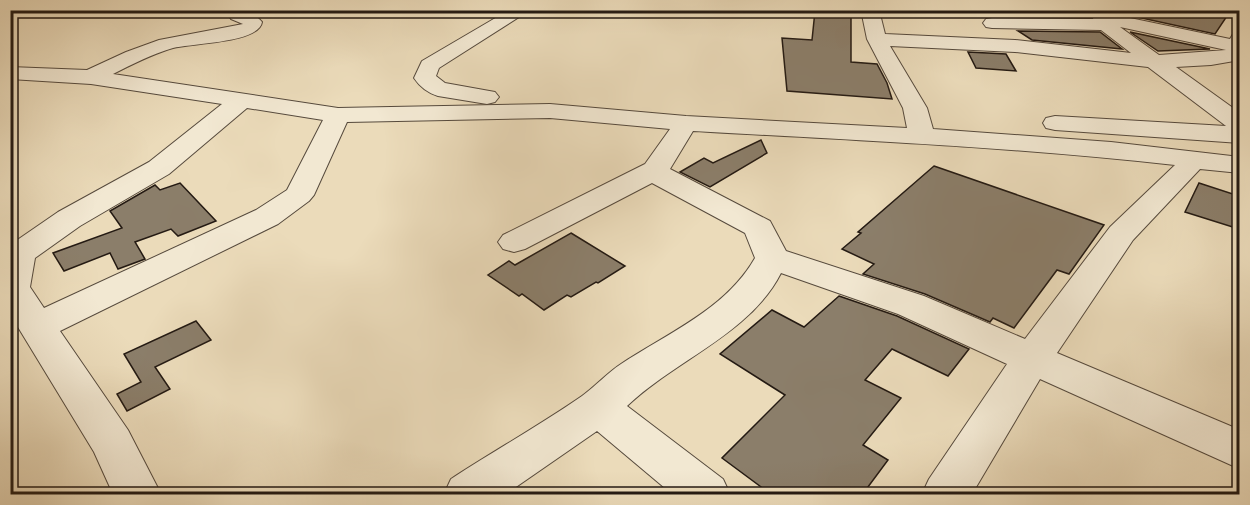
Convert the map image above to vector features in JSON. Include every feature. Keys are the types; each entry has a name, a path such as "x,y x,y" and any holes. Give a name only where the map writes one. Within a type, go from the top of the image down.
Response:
{"street":[{"path":"91,77 153,47 244,31 252,27 253,22 237,15 234,10"},
{"path":"522,10 429,65 425,78 438,89 501,98 550,111"},
{"path":"870,10 877,39 915,108 919,125"},
{"path":"877,39 1011,46 1154,62 1214,60 1239,54 1239,44 1104,18 988,17"},
{"path":"988,17 1011,46"},
{"path":"1104,18 1154,62 1239,125"},
{"path":"10,73 91,77 338,115 550,111 686,123 919,125 1239,135"},
{"path":"137,495 112,443 12,287 19,254 69,219 159,168 242,100"},
{"path":"37,326 267,217 299,195 338,115"},
{"path":"514,242 655,170 686,123"},
{"path":"919,125 1239,165"},
{"path":"1111,150 1239,182"},
{"path":"946,495 1031,360 1121,234 1187,169"},
{"path":"655,170 664,179 759,228 772,258 911,305 1239,450"},
{"path":"468,495 598,406 634,375 668,355 730,311 758,284 772,258"},
{"path":"598,406 706,495"}],"building":[{"path":"999,10 1093,10 1091,17 1004,16"},
{"path":"1115,10 1172,10 1201,16 1205,10 1231,10 1215,34 1114,12"},
{"path":"815,11 851,14 851,62 877,64 892,99 787,91 782,38 812,40"},
{"path":"1018,31 1100,32 1122,49 1032,40"},
{"path":"1130,32 1210,49 1158,51"},
{"path":"968,52 1006,54 1016,71 976,68"},
{"path":"761,140 767,153 710,187 680,172 704,158 713,163"},
{"path":"934,166 1104,225 1069,274 1057,270 1014,328 993,318 990,322 925,294 863,274 874,264 842,249 861,233 858,232"},
{"path":"180,183 216,221 178,236 171,229 135,242 145,259 118,269 110,253 64,271 53,253 122,228 110,211 155,185 160,190"},
{"path":"1199,183 1239,196 1239,229 1185,212"},
{"path":"571,233 625,266 571,297 567,295 544,310 522,294 519,296 488,275 509,261 515,265"},
{"path":"839,296 897,316 969,349 948,376 892,349 865,380 901,398 863,445 888,460 862,495 772,495 722,458 785,395 720,354 772,310 804,327"},
{"path":"196,321 211,340 155,367 170,389 127,411 117,394 141,382 124,354"}]}
